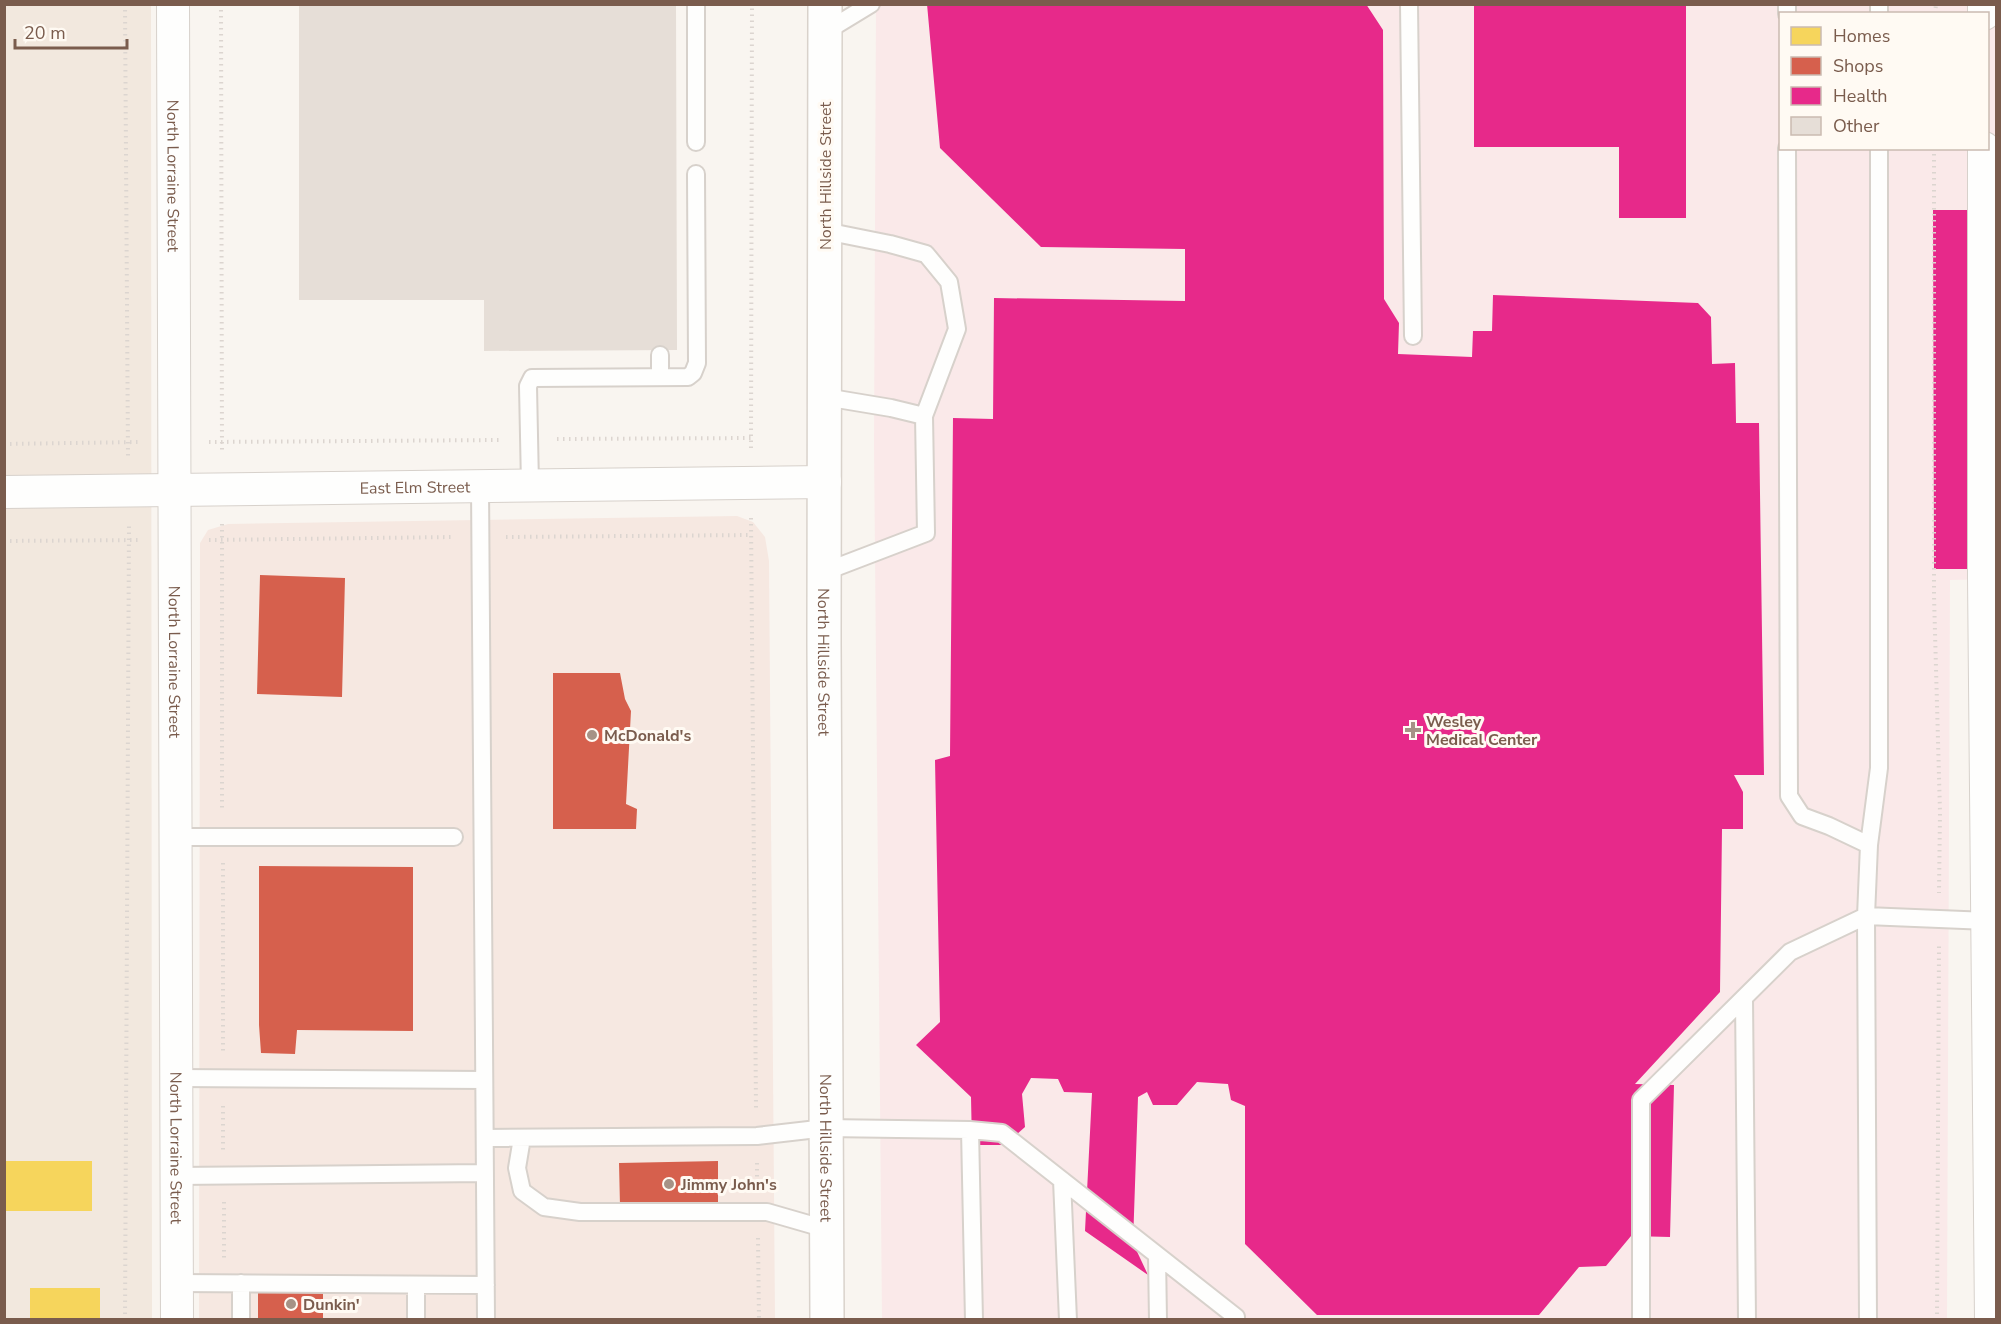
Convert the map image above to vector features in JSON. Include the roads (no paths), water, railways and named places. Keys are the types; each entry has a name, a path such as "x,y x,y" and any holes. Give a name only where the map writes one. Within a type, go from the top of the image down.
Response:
{"main road":[{"name":"North Hillside Street","path":"825,18 824,572 827,1320"}],"street":[{"name":"North Lorraine Street","path":"173,4 177,1320"},
{"path":"1984,150 1984,577 1992,921 1991,1320"},
{"name":"East Elm Street","path":"4,492 825,482"}],"lane":[{"path":"696,4 696,142"},
{"path":"825,18 871,4"},
{"path":"1409,4 1413,336"},
{"path":"1787,150 1789,796 1802,816 1869,845"},
{"path":"1868,1320 1866,916 1869,845 1879,768 1879,150"},
{"path":"530,486 528,386 532,378 688,377 693,373 697,363 696,174"},
{"path":"824,572 926,533 924,416 957,329 949,282 926,254 825,231"},
{"path":"660,355 660,377"},
{"path":"825,397 924,416"},
{"path":"480,486 486,1320"},
{"path":"176,837 454,837"},
{"path":"1641,1320 1641,1100 1790,952 1866,916 1992,921"},
{"path":"1744,998 1747,1320"},
{"path":"177,1078 484,1080"},
{"path":"485,1138 757,1136 826,1128 970,1130 1002,1133 1236,1317 1236,1320"},
{"path":"970,1130 974,1320"},
{"path":"522,1138 517,1168 522,1191 544,1208 580,1212 767,1212 826,1229"},
{"path":"177,1176 485,1173"},
{"path":"1062,1180 1068,1320"},
{"path":"1157,1255 1158,1320"},
{"path":"177,1283 486,1285"},
{"path":"241,1283 241,1320"},
{"path":"416,1285 416,1320"}],"place":[{"name":"Wesley Medical Center","path":"1413,730"},
{"name":"McDonald's","path":"592,735"},
{"name":"Jimmy John's","path":"669,1184"},
{"name":"Dunkin'","path":"291,1304"}]}
